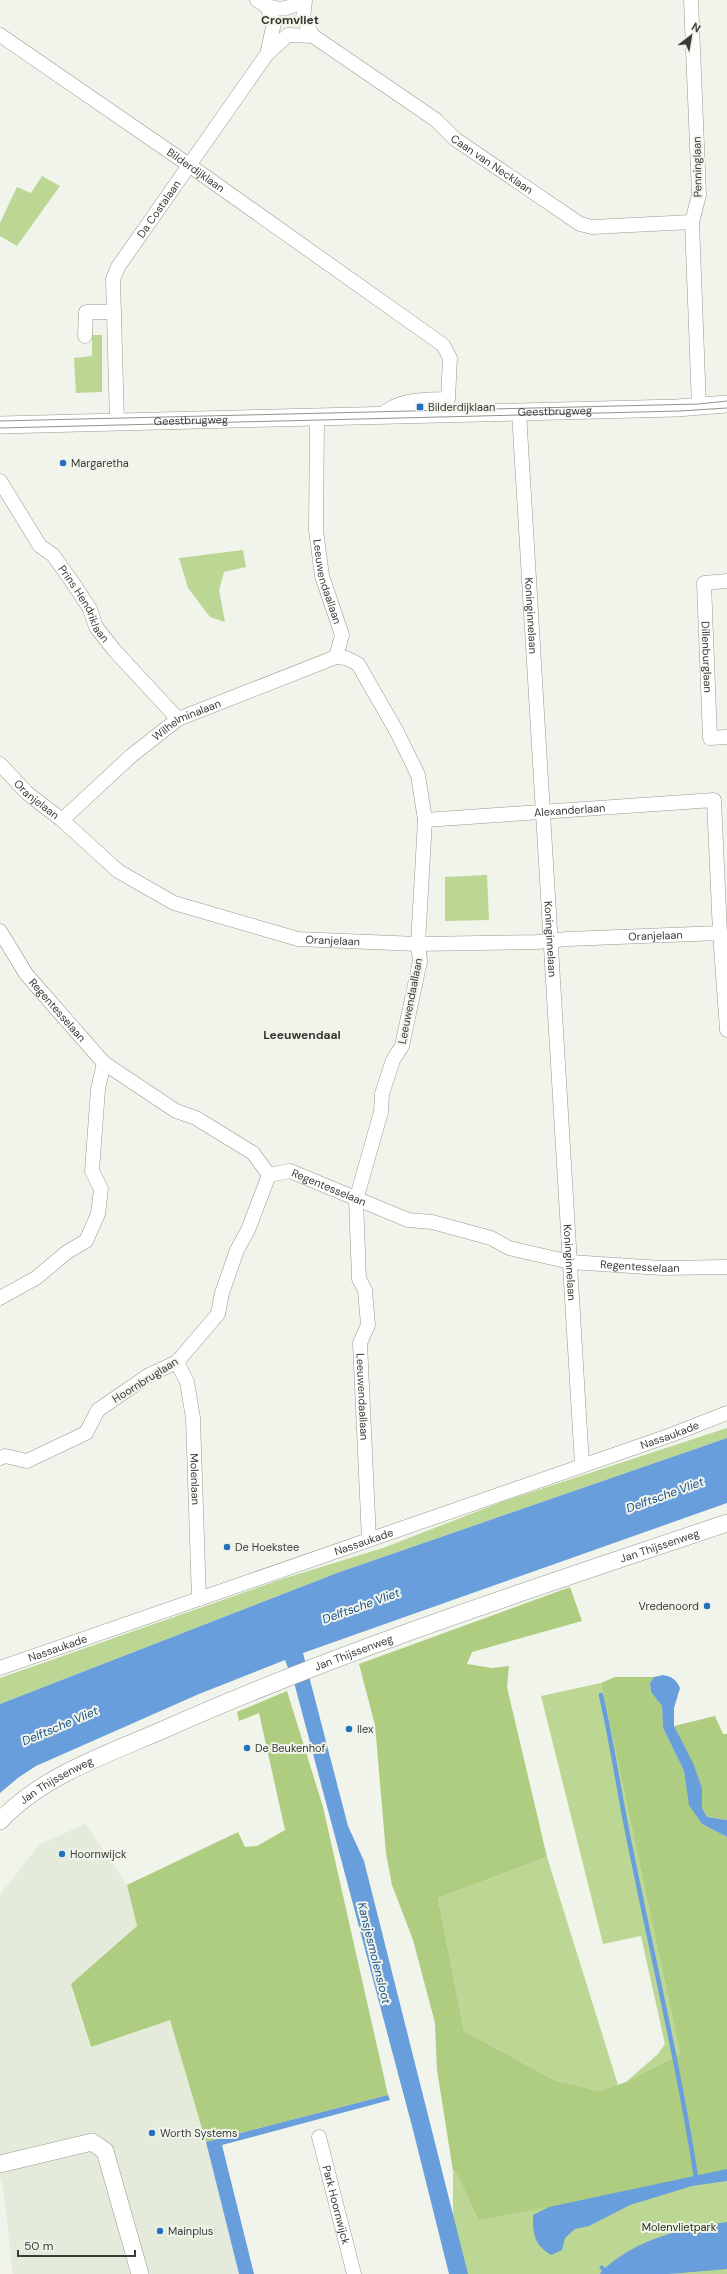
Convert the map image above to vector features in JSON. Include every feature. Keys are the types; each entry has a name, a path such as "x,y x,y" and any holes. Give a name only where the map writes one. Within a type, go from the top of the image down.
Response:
{"street":[{"name":"Da Costalaan","path":"262,4 286,8 302,0"},
{"path":"305,0 303,18 313,36"},
{"name":"Penninglaan","path":"691,0 699,195 692,222 699,406"},
{"name":"Da Costalaan","path":"262,4 272,17 274,26 267,54"},
{"name":"Bilderdijklaan","path":"0,35 189,165 443,345 450,358 448,399 406,403 394,406 382,416"},
{"name":"Da Costalaan","path":"116,422 113,279 118,267 267,54 288,35 313,36"},
{"name":"Caan van Necklaan","path":"313,36 436,120 453,138 580,224 592,227 692,222"},
{"path":"85,336 86,312 114,312"},
{"name":"Geestbrugweg","path":"0,425 382,416 727,404"},
{"name":"Koninginnelaan","path":"519,412 582,1465"},
{"name":"Leeuwendaallaan","path":"317,417 316,530 322,576 342,635 336,657 346,658 358,664 397,732 418,775 425,820 418,944 420,960 402,1046 393,1060 382,1094 381,1112 356,1200 359,1279 365,1290 368,1325 360,1343 369,1539"},
{"name":"Prins Hendriklaan","path":"0,481 40,546 53,555 75,586 90,609 96,627 115,651 178,718"},
{"name":"Dillenburglaan","path":"727,581 704,583 710,738 727,737"},
{"name":"Wilhelminalaan","path":"62,820 131,756 178,718 336,657"},
{"name":"Oranjelaan","path":"0,764 27,793 62,820 118,871 174,903 298,939 418,944 537,942 551,940 720,933"},
{"name":"Alexanderlaan","path":"425,820 714,800 720,933"},
{"name":"Regentesselaan","path":"0,930 26,974 104,1062 176,1111 196,1118 253,1153 269,1175 290,1171 356,1200 408,1220 432,1222 491,1238 509,1248 570,1262 662,1268 727,1267"},
{"path":"720,933 727,1030"},
{"path":"0,1298 36,1278 67,1252 86,1242 98,1214 101,1189 92,1171 98,1089 104,1062"},
{"name":"Hoornbruglaan","path":"0,1458 5,1456 27,1461 86,1433 98,1410 149,1375 177,1362 218,1314 222,1293 237,1250 248,1230 269,1175"},
{"name":"Molenlaan","path":"177,1362 187,1382 193,1418 199,1599"},
{"name":"Nassaukade","path":"0,1668 727,1414"},
{"name":"Jan Thijssenweg","path":"0,1821 16,1805 43,1786 112,1752 285,1677 312,1666 727,1523"},
{"name":"Park Hoornwijck","path":"319,2137 354,2274"},
{"path":"0,2164 92,2142 105,2151 140,2274"}],"shaded area":[{"name":"Hoornwijck","path":"85,1824 127,1885 137,1926 71,1984 90,2047 170,2019 206,2142 239,2274 13,2274 3,2187 0,2176 0,1895 39,1845"}],"green space":[{"path":"42,176 60,186 17,246 0,236 0,223 17,187 31,193"},
{"path":"92,335 102,335 102,392 76,393 74,358 92,356"},
{"path":"243,550 246,567 224,572 219,590 225,622 210,617 188,588 179,558"},
{"path":"487,875 489,920 445,921 445,877"},
{"path":"727,1428 727,1438 337,1573 0,1704 0,1678 282,1579 383,1548 504,1501"},
{"path":"570,1587 582,1621 472,1652 467,1664 492,1668 509,1666 507,1687 547,1857 438,1898 464,2031 554,2080 600,2091 626,2082 680,2054 601,1683 615,1677 654,1677 650,1683 651,1692 662,1706 663,1728 684,1771 690,1805 702,1824 727,1837 727,2171 589,2200 478,2220 458,2175 453,2171 437,2070 435,2023 413,1940 392,1885 386,1853 375,1725 359,1664"},
{"path":"601,1683 680,2054 626,2082 658,2054 665,2044 641,1936 603,1944 541,1696"},
{"path":"287,1691 323,1807 388,2095 206,2142 170,2020 91,2047 71,1984 137,1926 127,1885 238,1832 245,1847 257,1846 285,1830 259,1713 239,1721 237,1712"},
{"path":"715,1716 723,1734 727,1734 727,1820 707,1817 702,1808 702,1788 674,1726"},
{"path":"547,1857 618,2085 600,2091 554,2080 464,2031 438,1898"},
{"name":"Molenvlietpark","path":"727,2168 727,2274 462,2274 458,2237 453,2216 453,2172 458,2174 478,2220"}],"water":[{"path":"727,1438 727,1503 303,1653 348,1826 364,1861 468,2274 449,2274 413,2130 295,1686 285,1660 199,1694 36,1766 19,1777 0,1793 0,1704 337,1573"},
{"path":"663,1675 677,1682 680,1688 674,1708 674,1726 693,1763 702,1788 702,1808 707,1817 727,1820 727,1837 702,1824 689,1805 684,1771 663,1728 662,1706 651,1692 650,1683 654,1677"},
{"path":"388,2095 390,2100 222,2145 254,2274 239,2274 206,2142"},
{"path":"727,2169 727,2181 692,2186 630,2205 589,2226 575,2229 565,2238 562,2250 551,2255 541,2247 534,2234 533,2215 549,2207"},
{"path":"727,2222 727,2269 669,2274 600,2274 602,2271 599,2267 602,2265 605,2268 619,2257 648,2242 678,2231"}],"waterway":[{"path":"601,1695 627,1831 674,2054 696,2177"}],"tram line":[{"path":"0,421 699,404 727,401"},
{"path":"0,428 680,411 727,408"}],"place":[{"name":"Bilderdijklaan","path":"420,407"},
{"name":"Margaretha","path":"63,463"},
{"name":"De Hoekstee","path":"227,1547"},
{"name":"Vredenoord","path":"707,1606"},
{"name":"Ilex","path":"349,1729"},
{"name":"De Beukenhof","path":"247,1748"},
{"name":"Hoornwijck","path":"62,1854"},
{"name":"Worth Systems","path":"152,2133"},
{"name":"Mainplus","path":"160,2231"}],"district":[{"name":"Cromvliet","path":"290,20"},
{"name":"Leeuwendaal","path":"302,1035"}],"water label":[{"name":"Delftsche Vliet","path":"665,1495"},
{"name":"Delftsche Vliet","path":"361,1606"},
{"name":"Delftsche Vliet","path":"60,1726"},
{"name":"Kansjesmolensloot","path":"374,1953"}]}
